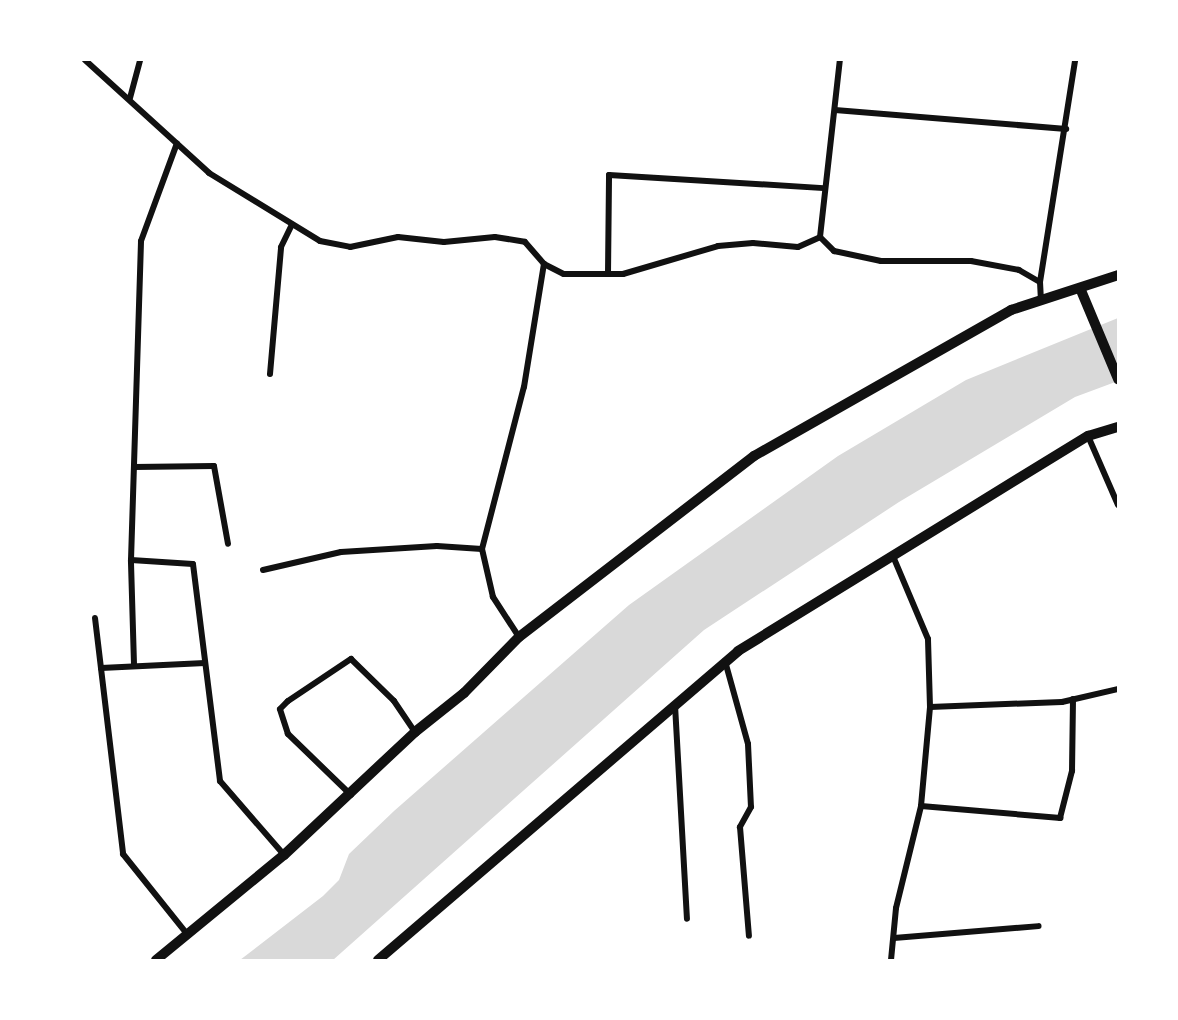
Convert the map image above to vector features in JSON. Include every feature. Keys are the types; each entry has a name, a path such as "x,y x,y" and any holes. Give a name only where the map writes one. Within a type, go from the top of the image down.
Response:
{"main road":[{"path":"156,961 284,855 351,795 415,732 464,693 519,638 754,456 1011,310 1118,275"},
{"path":"1080,288 1118,379"},
{"path":"378,961 725,661 1088,436 1118,427"}],"street":[{"path":"85,60 209,173 320,241 350,247 398,237 444,242 495,237 525,243 544,264 564,274 608,274 667,264 718,246 753,243 798,247 820,237"},
{"path":"130,99 140,60"},
{"path":"840,60 820,237 834,251 881,261 971,261 1019,270 1040,282"},
{"path":"1041,301 1040,282 1075,60"},
{"path":"835,110 1066,129"},
{"path":"134,664 131,560 141,241 177,143"},
{"path":"608,274 609,175 824,188"},
{"path":"270,374 281,247 292,224"},
{"path":"519,638 493,597 482,549 524,387 544,264"},
{"path":"1088,436 1118,505"},
{"path":"134,467 214,466 228,544"},
{"path":"263,570 341,552 437,546 482,549"},
{"path":"891,961 895,908 921,806 930,707 928,639 893,556"},
{"path":"131,560 192,564 220,781 284,855"},
{"path":"95,618 123,854 187,934"},
{"path":"351,795 288,734 280,709 288,701 351,659 394,701 415,732"},
{"path":"725,661 748,744 751,807 740,827 749,936"},
{"path":"101,668 134,664 205,663"},
{"path":"930,707 1073,699 1118,689"},
{"path":"921,806 1060,818 1072,771 1073,699"},
{"path":"675,705 687,919"},
{"path":"894,938 1040,926"}],"shaded area":[{"path":"1118,318 1118,381 1075,397 899,502 704,630 333,960 240,960 323,896 339,880 349,854 394,811 629,605 838,456 966,380"}]}
